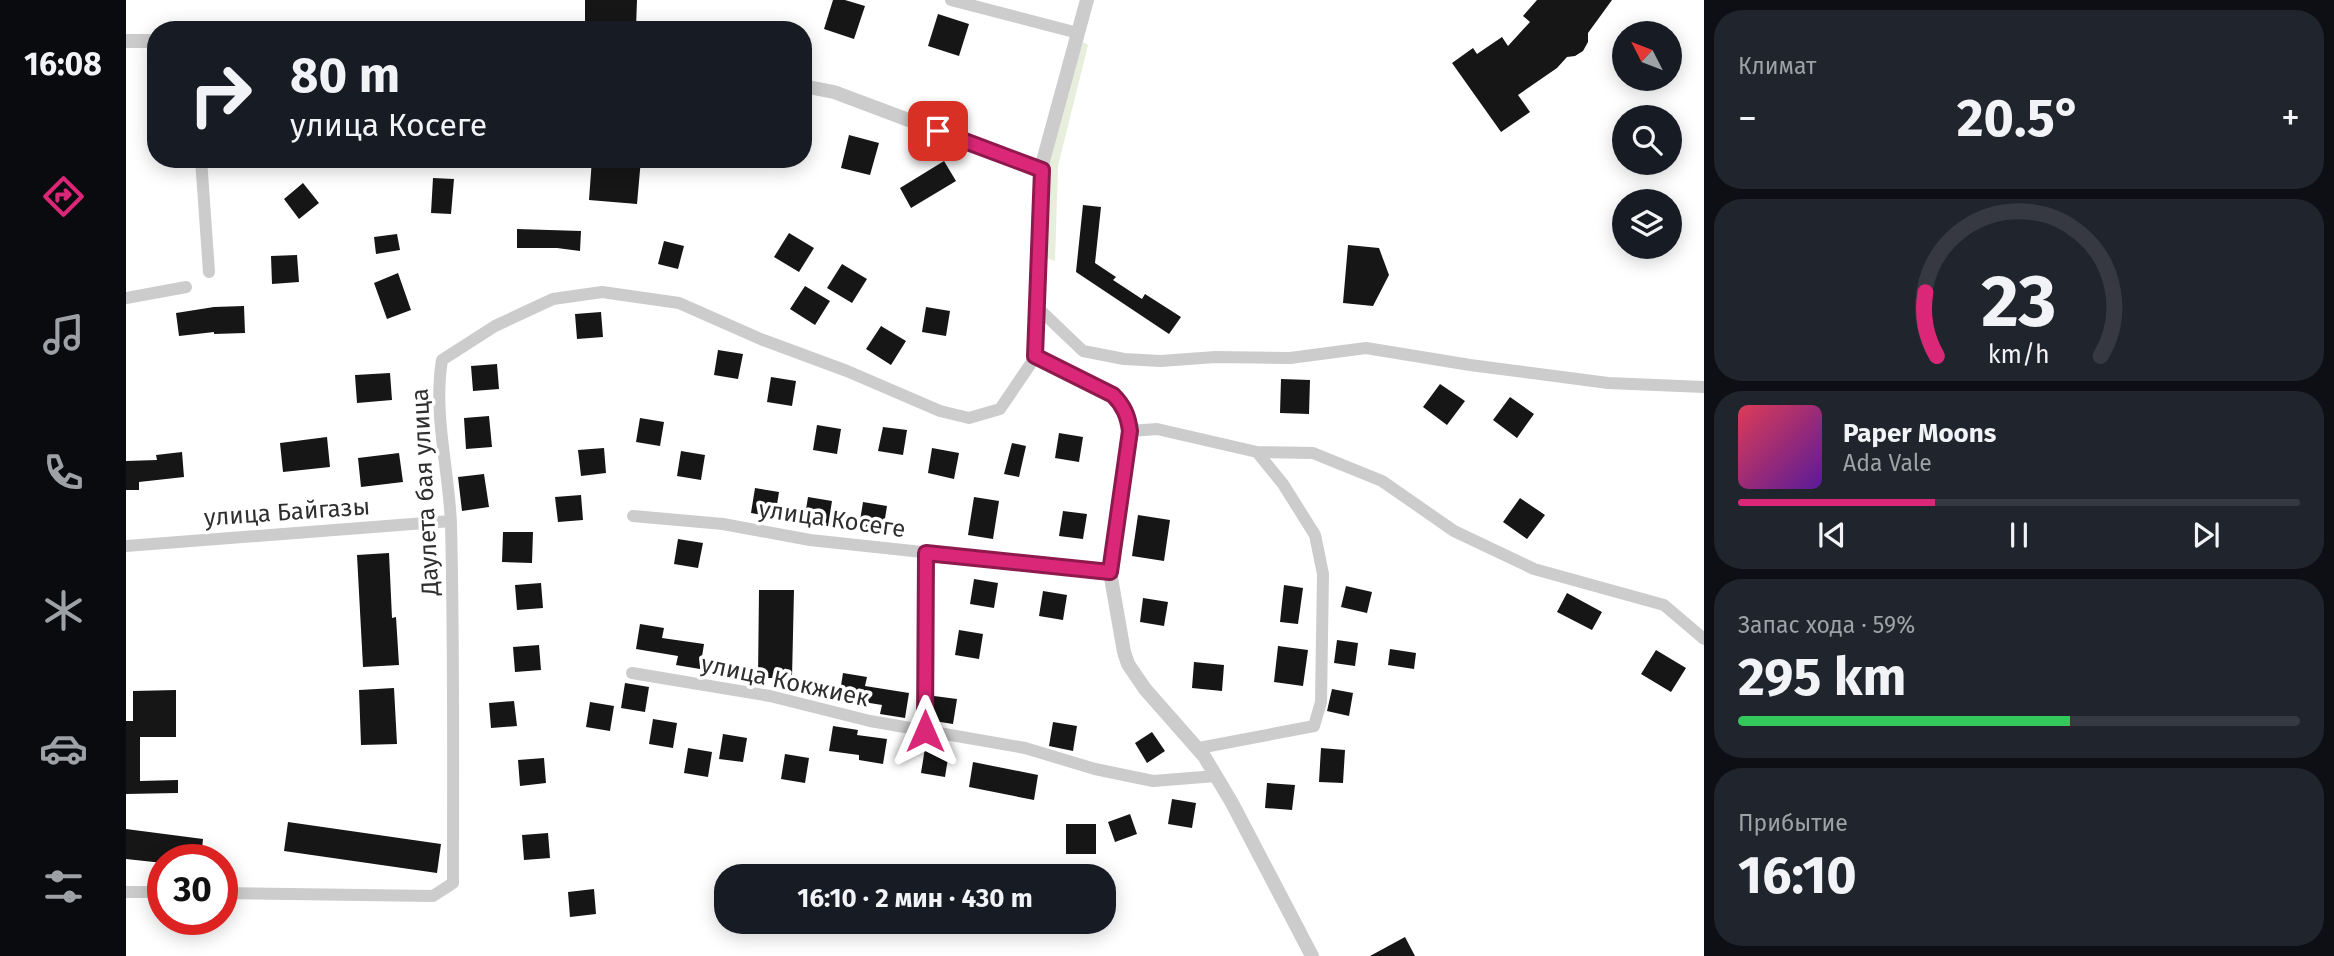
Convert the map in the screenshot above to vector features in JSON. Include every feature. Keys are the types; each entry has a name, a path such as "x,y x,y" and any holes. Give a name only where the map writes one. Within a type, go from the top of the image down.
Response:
{"street":[{"path":"951,0 1078,33"},
{"path":"1087,0 1042,170 1035,356 1113,395 1127,414 1130,431 1110,572 1128,664 1145,690 1199,748 1232,803 1312,956"},
{"path":"126,41 147,41"},
{"path":"812,88 834,92 1042,170"},
{"path":"202,168 209,272"},
{"path":"126,298 186,287"},
{"name":"Даулета бая улица","path":"238,893 433,895 453,883 451,521 438,384 442,360 495,326 553,299 603,292 680,303 763,340 847,371 940,411 969,418 1000,409 1035,356"},
{"path":"1038,308 1083,351 1124,359 1161,361 1215,357 1290,358 1366,348 1608,383 1704,387"},
{"path":"1130,431 1157,429 1257,452 1313,453 1382,481 1454,531 1534,569 1664,605 1704,639"},
{"path":"1199,748 1314,726 1321,702 1323,574 1315,535 1283,484 1257,452"},
{"name":"улица Косеге","path":"632,516 723,524 810,540 1110,572"},
{"name":"улица Байгазы","path":"126,546 451,521"},
{"path":"925,731 926,553"},
{"name":"улица Кокжиек","path":"632,673 770,696 870,721 1025,748 1096,769 1153,781 1216,776"},
{"path":"126,892 147,892"}],"green space":[{"path":"1078,39 1088,45 1058,166 1055,261 1047,258 1048,164"}],"building":[{"path":"585,0 637,0 636,21 585,21"},
{"path":"833,0 845,0 865,6 854,39 824,29"},
{"path":"1537,0 1612,0 1588,33 1588,42 1583,51 1567,57 1557,68 1518,95 1530,112 1501,132 1452,63 1473,48 1477,54 1502,37 1508,46 1530,22 1523,16"},
{"path":"938,14 969,24 959,56 928,46"},
{"path":"849,135 879,143 870,175 841,168"},
{"path":"944,161 956,181 911,208 900,188"},
{"path":"591,168 640,168 637,204 589,200"},
{"path":"433,178 454,179 451,214 431,213"},
{"path":"303,183 319,203 299,219 284,199"},
{"path":"1083,205 1101,207 1095,263 1116,277 1113,280 1142,299 1145,294 1181,317 1169,334 1076,272"},
{"path":"517,229 581,231 580,251 517,248"},
{"path":"789,233 814,248 799,272 774,257"},
{"path":"397,234 400,250 376,254 374,237"},
{"path":"664,241 684,246 678,269 658,264"},
{"path":"1348,245 1379,248 1389,275 1373,306 1343,303"},
{"path":"297,255 299,282 272,284 271,256"},
{"path":"842,264 867,279 852,303 827,288"},
{"path":"398,273 411,310 387,319 374,283"},
{"path":"805,286 830,301 815,325 790,309"},
{"path":"244,306 245,333 214,332 179,336 176,313"},
{"path":"926,307 950,311 946,336 922,332"},
{"path":"601,312 603,337 577,339 575,314"},
{"path":"881,326 906,341 891,365 866,349"},
{"path":"718,350 743,354 738,379 714,375"},
{"path":"497,364 499,389 473,391 471,366"},
{"path":"390,373 392,400 357,403 355,375"},
{"path":"771,377 796,381 792,406 767,402"},
{"path":"1281,379 1310,380 1309,414 1280,413"},
{"path":"1440,384 1465,401 1447,425 1423,407"},
{"path":"1510,397 1534,414 1517,438 1493,420"},
{"path":"489,416 492,447 466,449 464,418"},
{"path":"640,418 664,422 660,446 636,442"},
{"path":"817,425 841,429 837,454 813,450"},
{"path":"883,427 907,430 903,455 878,451"},
{"path":"1059,433 1083,437 1079,462 1055,458"},
{"path":"327,437 330,467 283,472 280,443"},
{"path":"1012,443 1026,446 1019,477 1004,474"},
{"path":"604,448 606,473 581,476 578,450"},
{"path":"932,448 959,453 954,479 928,473"},
{"path":"681,451 705,455 701,480 677,476"},
{"path":"182,452 184,477 139,482 139,490 126,490 126,461 157,460 156,455"},
{"path":"399,453 403,482 361,487 358,458"},
{"path":"484,474 489,507 462,511 458,477"},
{"path":"755,488 779,492 775,517 751,513"},
{"path":"581,495 583,520 558,522 555,497"},
{"path":"808,497 832,501 828,526 804,522"},
{"path":"974,497 999,501 993,539 968,535"},
{"path":"1520,498 1545,515 1527,539 1503,522"},
{"path":"863,502 887,506 883,531 859,527"},
{"path":"1063,511 1087,514 1083,539 1059,536"},
{"path":"1138,515 1170,520 1164,561 1132,556"},
{"path":"503,532 533,532 532,563 502,562"},
{"path":"678,539 703,543 698,568 674,564"},
{"path":"389,553 392,618 396,617 399,665 363,667 357,555"},
{"path":"974,579 998,583 994,608 970,604"},
{"path":"541,583 543,608 517,610 515,585"},
{"path":"1284,585 1303,588 1298,624 1280,622"},
{"path":"1346,586 1372,592 1367,613 1341,607"},
{"path":"759,590 794,590 792,678 758,678"},
{"path":"1043,591 1067,595 1063,620 1039,616"},
{"path":"1567,593 1602,612 1592,630 1557,612"},
{"path":"1143,598 1168,602 1164,626 1140,622"},
{"path":"640,624 664,628 662,638 704,644 700,669 676,665 678,656 636,649"},
{"path":"959,630 983,634 979,659 955,655"},
{"path":"1337,640 1358,643 1355,666 1334,663"},
{"path":"539,645 541,670 515,672 513,647"},
{"path":"1278,646 1308,650 1303,686 1274,682"},
{"path":"1390,649 1416,653 1414,669 1388,665"},
{"path":"1656,650 1686,668 1671,692 1641,674"},
{"path":"1194,662 1224,665 1222,691 1192,688"},
{"path":"843,673 867,677 865,686 909,693 905,718 880,714 882,705 839,698"},
{"path":"625,683 649,687 645,712 621,708"},
{"path":"394,688 397,744 361,745 359,690"},
{"path":"1332,689 1353,693 1349,716 1327,711"},
{"path":"176,690 176,737 140,737 140,781 178,780 178,793 126,794 126,721 133,721 133,691"},
{"path":"934,696 957,699 953,724 934,721"},
{"path":"514,701 517,726 491,728 489,703"},
{"path":"590,702 614,706 610,731 586,727"},
{"path":"653,719 677,723 673,748 649,744"},
{"path":"1053,722 1077,726 1073,751 1049,746"},
{"path":"833,726 858,730 857,735 887,739 883,764 859,760 859,755 829,751"},
{"path":"1152,732 1165,751 1147,763 1135,743"},
{"path":"723,734 747,738 743,762 719,759"},
{"path":"688,748 712,752 708,777 684,773"},
{"path":"925,748 949,752 945,777 921,773"},
{"path":"1321,748 1345,750 1343,783 1319,782"},
{"path":"785,754 809,758 805,783 781,779"},
{"path":"544,758 546,783 520,786 518,760"},
{"path":"973,762 1038,775 1034,800 969,787"},
{"path":"1267,783 1295,785 1292,810 1265,808"},
{"path":"1172,799 1196,803 1192,828 1168,824"},
{"path":"1130,814 1137,834 1115,842 1108,822"},
{"path":"288,822 441,844 437,873 284,851"},
{"path":"1066,824 1096,824 1096,854 1066,854"},
{"path":"126,829 203,839 202,844 147,844 147,861 126,859"},
{"path":"548,833 550,858 524,860 522,835"},
{"path":"594,889 596,914 570,917 568,892"},
{"path":"1405,937 1415,956 1370,956"}],"route":[{"path":"925,731 926,553 1110,572 1130,431 1127,414 1113,395 1035,356 1042,170 938,131"}]}
